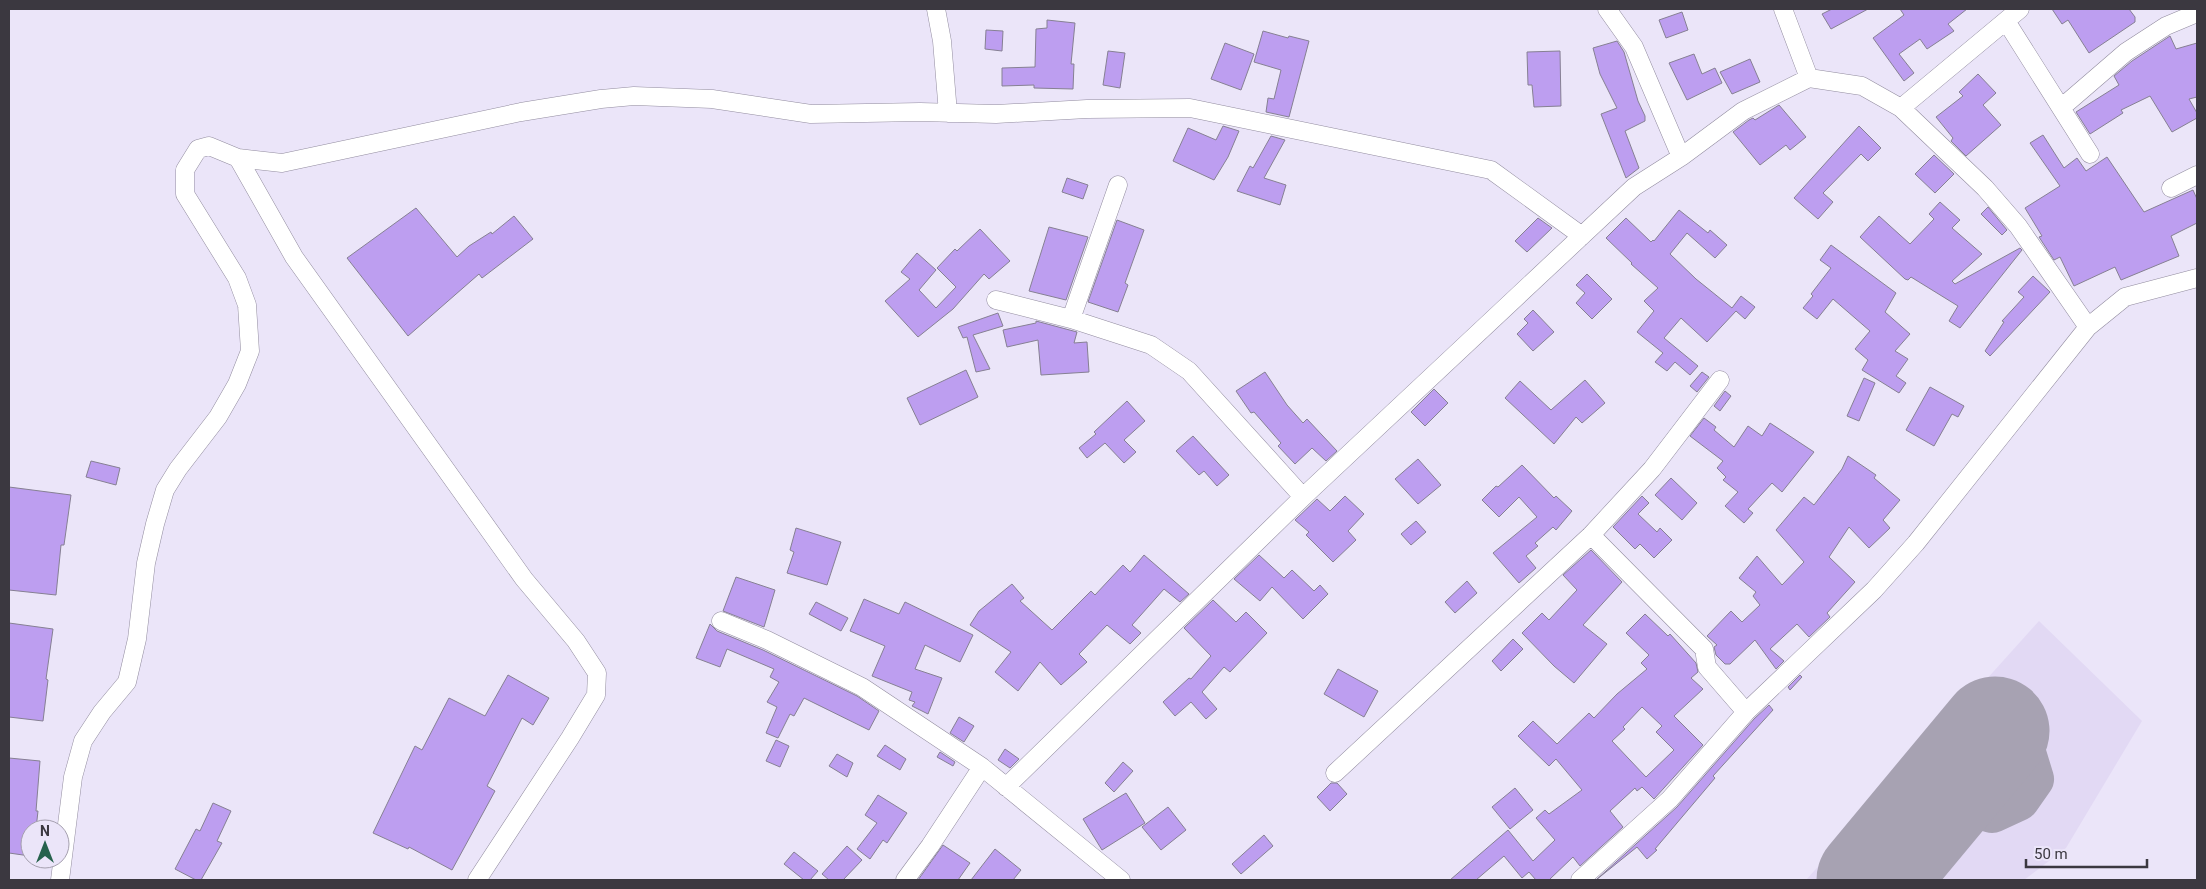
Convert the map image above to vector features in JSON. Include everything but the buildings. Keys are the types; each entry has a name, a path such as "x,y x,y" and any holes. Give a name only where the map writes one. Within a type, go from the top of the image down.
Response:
{"street":[{"path":"936,9 942,41 948,113"},
{"path":"1607,9 1634,46 1681,157"},
{"path":"1783,9 1809,78"},
{"path":"1901,108 2020,9"},
{"path":"2061,108 2126,52 2166,26 2197,13"},
{"path":"2006,21 2090,154"},
{"path":"1006,787 1303,498 1634,187 1681,157 1744,111 1809,78 1862,86 1901,108 1991,194 2018,226 2088,326"},
{"path":"60,880 73,777 83,741 102,712 127,682 137,639 146,563 165,490 178,469 218,417 237,384 250,351 247,305 237,278 185,194 185,170 198,148 209,146 238,158 282,162 521,112 626,97 712,99 811,114 920,112 996,114 1087,109 1190,108 1491,170 1582,236"},
{"path":"238,158 294,257 524,579 576,641 597,673 596,695 477,880"},
{"path":"2171,188 2197,175"},
{"path":"1071,319 1118,185"},
{"path":"1580,880 1670,799 1746,712 1874,590 1916,543 2088,326 2125,297 2197,278"},
{"path":"996,300 1071,319 1151,345 1189,371 1303,498"},
{"path":"1335,773 1591,535 1652,469 1720,380"},
{"path":"1591,535 1704,648 1707,667 1746,712"},
{"path":"721,621 767,640 862,686 982,767 1121,880"},
{"path":"905,880 930,846 982,767"}],"shaded area":[{"path":"2039,621 2142,721 2066,848 2024,880 1806,880"}],"taxiway":[{"path":"1948,788 1969,804 1992,811 2018,799 2032,779 2024,753 1995,731"}],"runway":[{"path":"1871,880 1995,731"}]}
